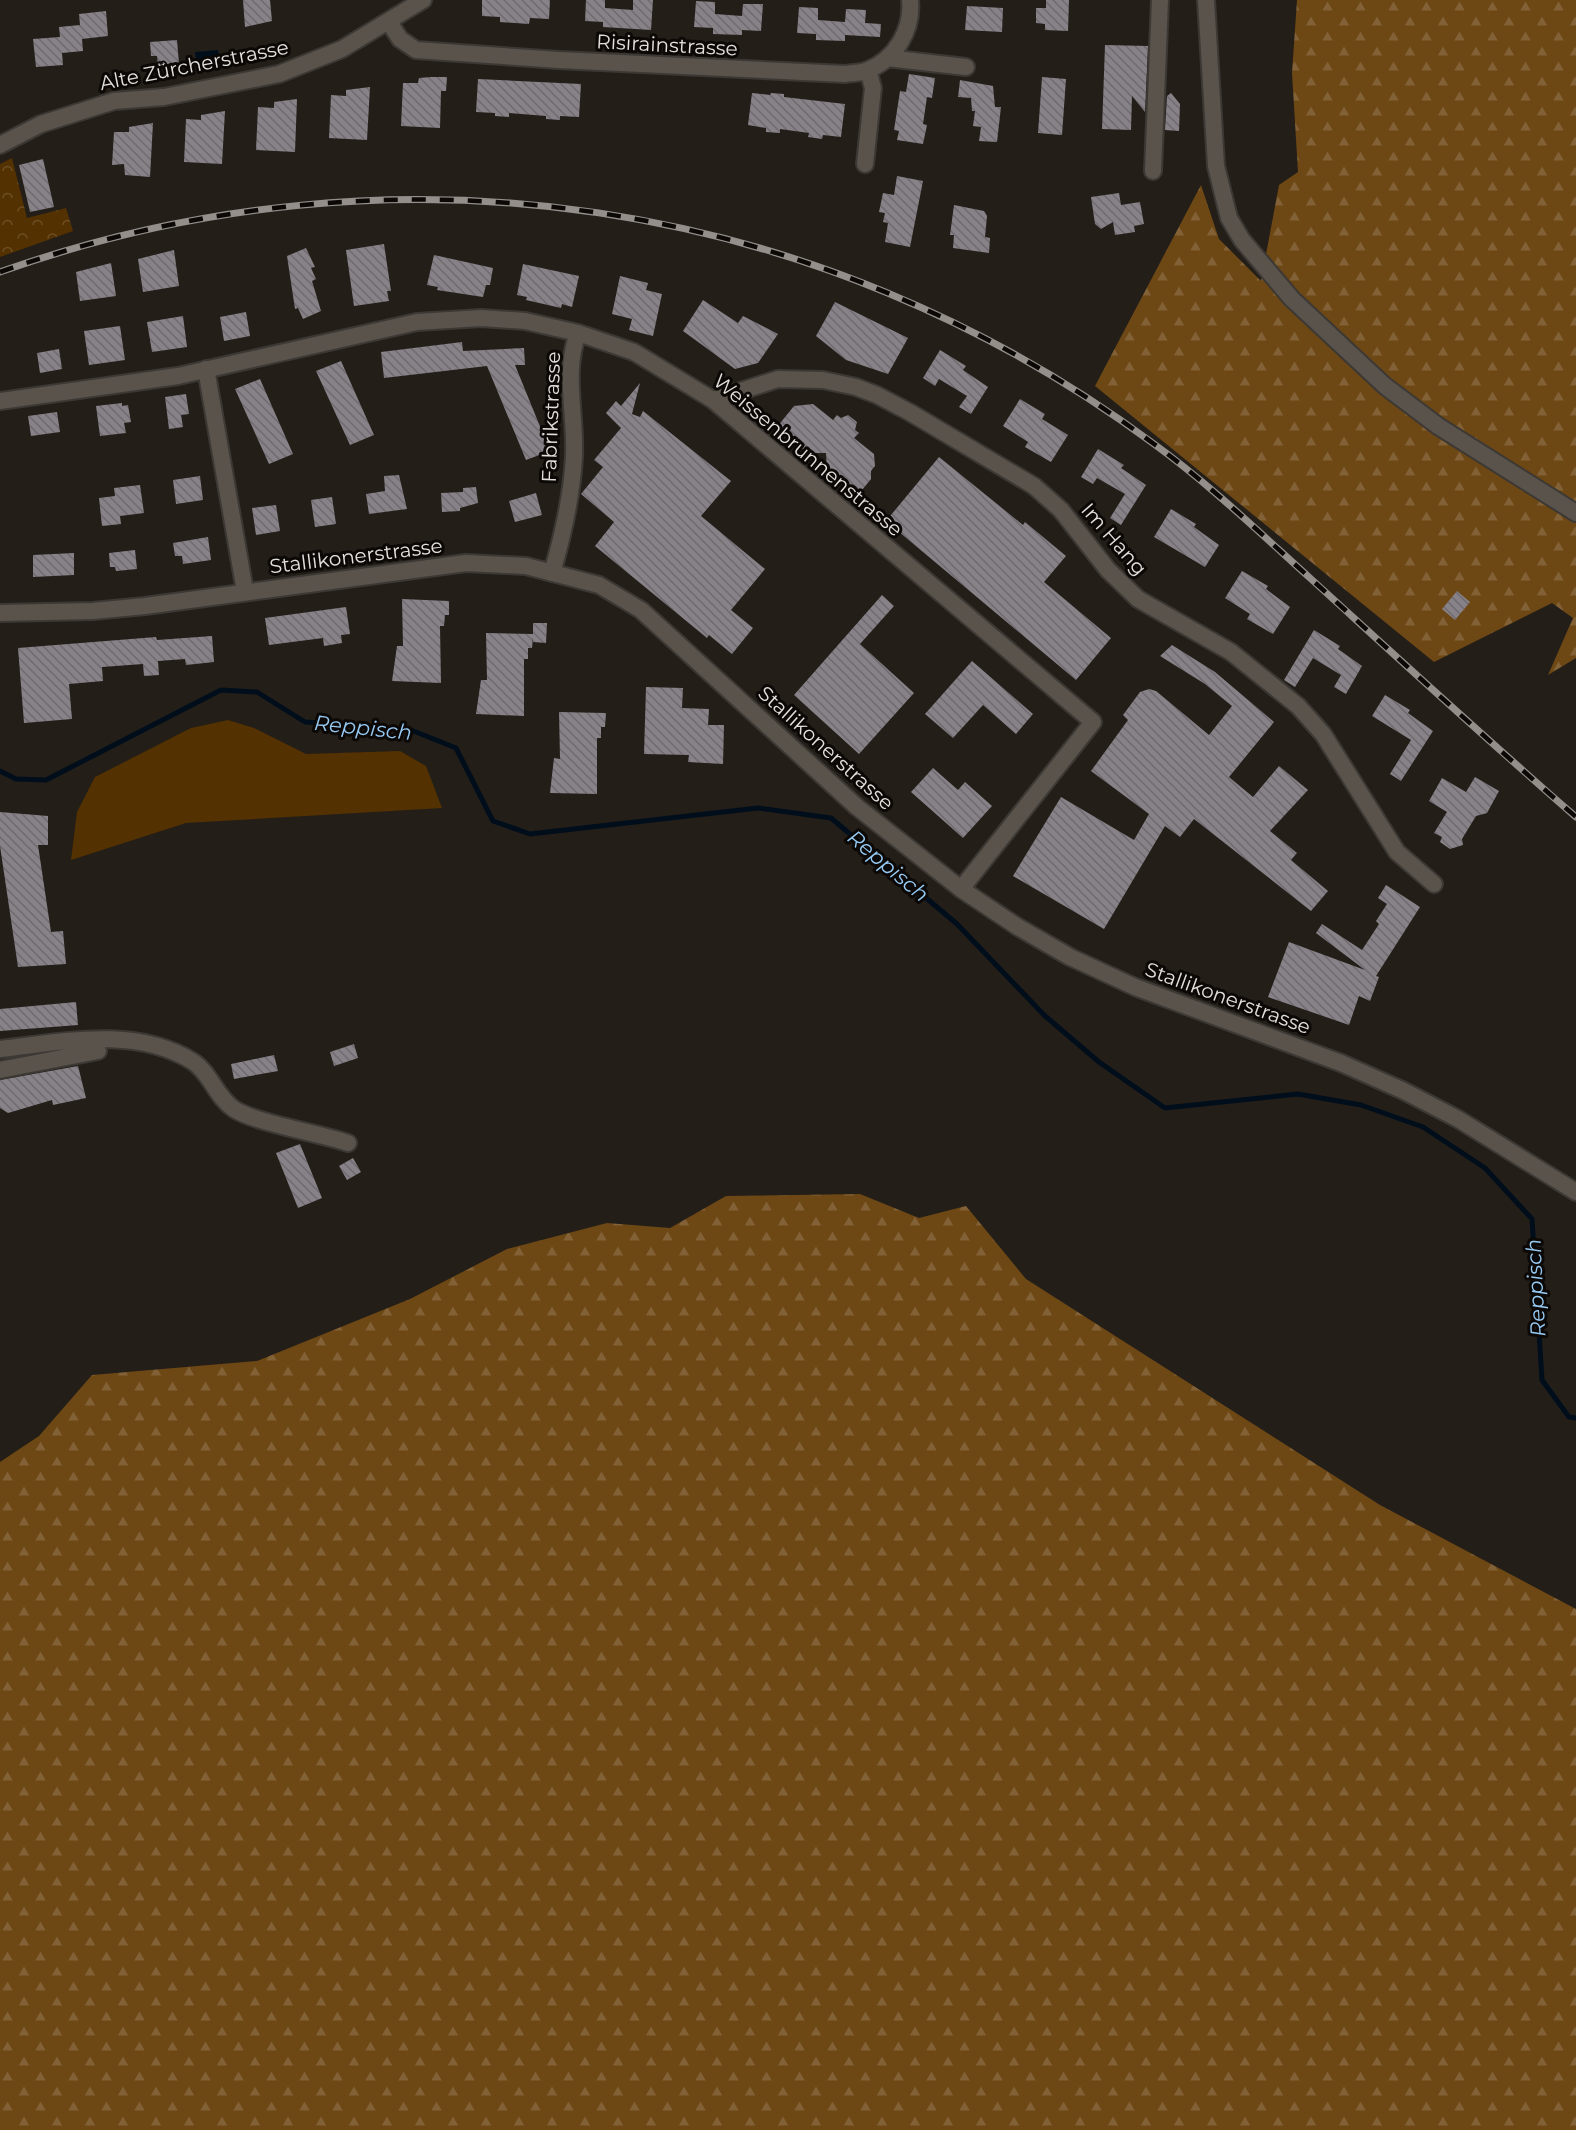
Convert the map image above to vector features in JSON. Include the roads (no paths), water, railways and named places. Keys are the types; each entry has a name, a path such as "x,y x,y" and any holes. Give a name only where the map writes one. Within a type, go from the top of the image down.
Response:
{"street":[{"name":"Alte Zürcherstrasse","path":"0,146 50,120 114,101 164,97 279,74 342,50 423,0"},
{"name":"Risirainstrasse","path":"389,22 400,39 416,50 548,60 845,74 868,70 887,58 905,36 910,0"},
{"path":"1153,171 1160,0"},
{"path":"1206,0 1216,166 1229,218 1242,240 1292,299 1385,386 1438,426 1576,513"},
{"path":"887,58 966,67"},
{"path":"865,164 873,88 868,70"},
{"name":"Weissenbrunnenstrasse","path":"0,401 178,376 417,322 481,318 525,321 578,333 634,352 713,400 1093,722 961,889"},
{"name":"Fabrikstrasse","path":"552,573 567,518 574,455 570,372 571,355 578,333"},
{"path":"206,369 245,591"},
{"name":"Im Hang","path":"713,400 778,379 824,380 856,387 911,413 1034,486 1061,510 1108,570 1138,599 1231,652 1298,706 1323,734 1397,852 1434,884"},
{"name":"Stallikonerstrasse","path":"0,613 93,611 439,565 526,566 598,585 641,610 857,807 961,889 1017,927 1070,957 1124,982 1341,1063 1404,1091 1458,1119 1576,1192"},
{"path":"0,1048 103,1038 144,1042 194,1062 234,1109 256,1118 348,1143"},
{"path":"0,1070 98,1051"}],"water":[{"path":"218,50 220,63 197,65 195,52"}],"waterway":[{"name":"Reppisch","path":"0,771 16,779 46,780 221,690 257,692 305,722 411,730 456,748 493,821 530,834 758,808 831,818 957,924 1044,1015 1099,1062 1165,1108 1298,1094 1361,1105 1423,1127 1485,1168 1532,1219 1542,1380 1569,1417 1576,1418"}],"railway":[{"path":"0,272 149,229 299,205 450,200 599,213 745,244 888,293 1024,360 1174,459 1234,509 1576,817"}]}
